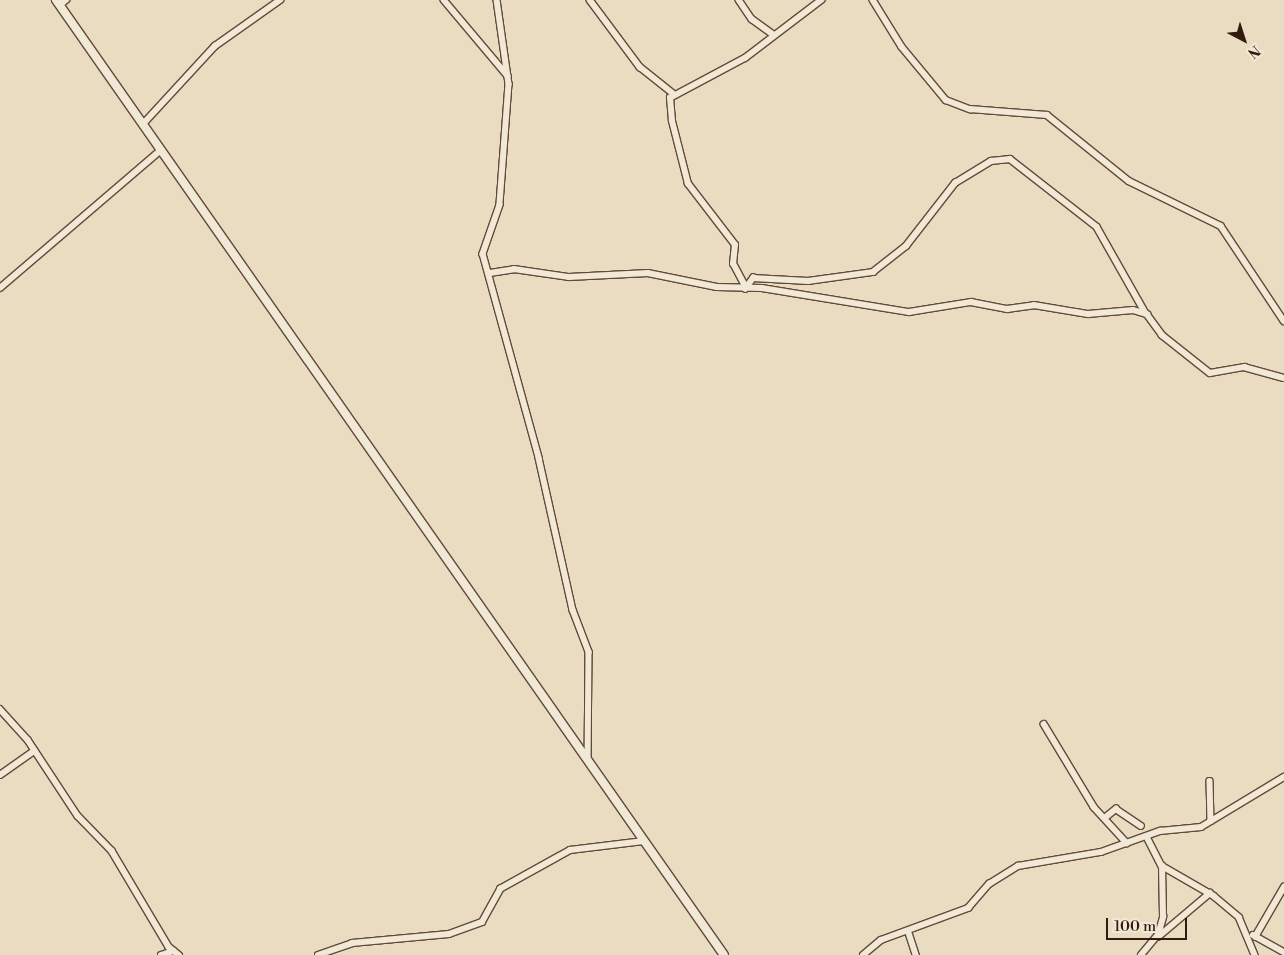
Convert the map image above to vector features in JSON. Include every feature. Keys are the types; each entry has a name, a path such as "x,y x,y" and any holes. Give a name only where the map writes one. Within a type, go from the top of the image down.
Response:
{"main road":[{"path":"61,2 161,150 588,757 643,841 724,955"}],"street":[{"path":"143,124 220,42 280,0"},
{"path":"444,0 508,76"},
{"path":"497,0 508,76 501,202 483,254 490,273 574,610 589,652 588,757"},
{"path":"590,0 640,67 674,94"},
{"path":"739,0 752,19 774,34"},
{"path":"674,94 745,58 774,34 790,27 821,0"},
{"path":"872,0 902,46 946,100 970,108 1047,114 1129,181 1221,226 1284,321"},
{"path":"674,94 672,121 688,184 735,245 733,264 745,288"},
{"path":"0,288 161,150"},
{"path":"745,288 753,278 808,281 873,272 906,246 955,183 991,161 1010,159 1097,227 1145,312 1162,336 1210,373 1240,367 1284,378"},
{"path":"490,273 514,269 569,276 648,273 717,288 745,288 909,312 971,302 1007,309 1034,305 1088,314 1145,312"},
{"path":"0,709 34,751 78,816 119,860 173,951 179,955"},
{"path":"1044,724 1094,807 1106,817 1127,843"},
{"path":"0,775 34,751"},
{"path":"863,955 881,940 909,933 968,908 989,884 1018,866 1127,843 1211,821 1284,777"},
{"path":"1210,781 1211,821"},
{"path":"1106,817 1116,809 1141,826"},
{"path":"1147,837 1162,866 1163,918 1152,941"},
{"path":"318,955 352,943 449,934 482,922 495,895 513,880 549,865 576,847 643,841"},
{"path":"1162,866 1210,893 1236,914 1248,931 1255,937 1284,952"},
{"path":"1255,937 1284,887"},
{"path":"1141,955 1152,941 1210,893"},
{"path":"1248,931 1255,955"},
{"path":"909,933 916,955"},
{"path":"161,955 173,951"}]}
